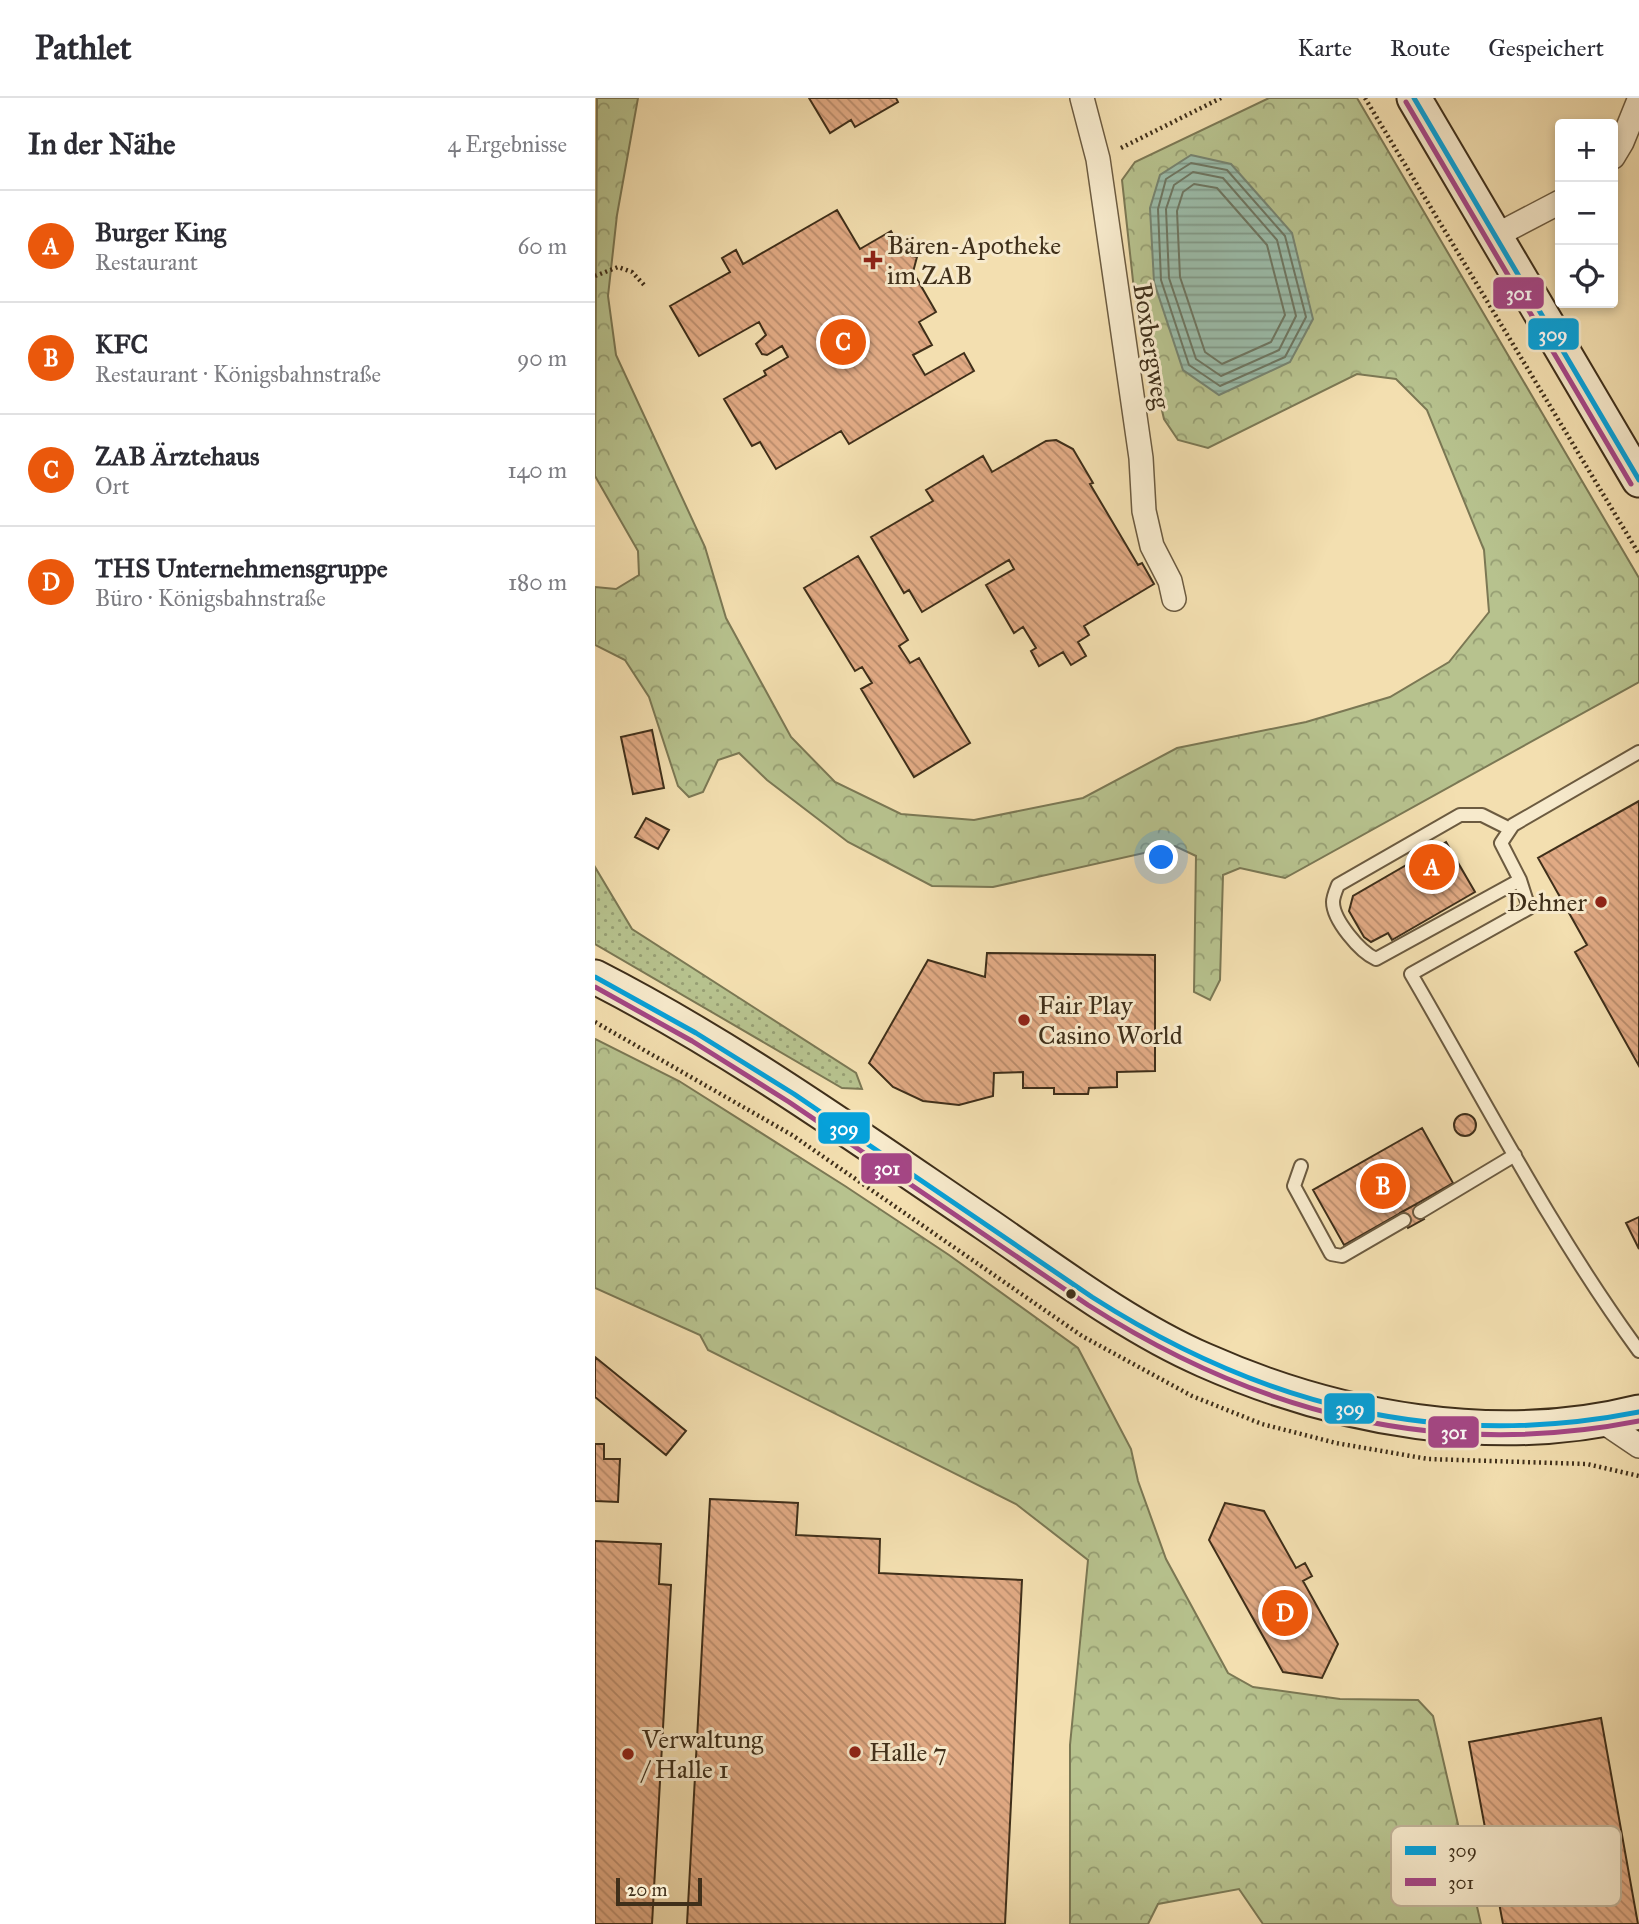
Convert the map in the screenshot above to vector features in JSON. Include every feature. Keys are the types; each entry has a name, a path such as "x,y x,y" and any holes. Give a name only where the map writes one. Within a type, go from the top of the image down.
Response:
{"street":[{"name":"Boxbergweg","path":"1082,98 1098,159 1141,458 1144,511 1152,546 1170,581 1174,599"},
{"path":"1414,98 1639,480"},
{"path":"1618,149 1639,100"},
{"path":"1495,236 1555,205"},
{"path":"595,976 809,1104 1101,1302 1203,1360 1275,1387 1353,1411 1413,1420 1515,1428 1602,1421 1639,1412"},
{"path":"1602,1421 1639,1446"}],"lane":[{"path":"1639,752 1513,825 1501,843 1520,880 1529,908 1411,974 1598,1295 1639,1350"},
{"path":"1510,829 1482,815 1460,815 1338,885 1333,903 1342,923 1367,955 1375,959 1520,880"},
{"path":"1420,1212 1515,1155"},
{"path":"1301,1166 1294,1186 1331,1254 1342,1256 1404,1220"}],"path":[{"path":"1098,159 1221,98"},
{"path":"1365,98 1639,554"},
{"path":"595,276 618,267 632,272 646,287"}],"green space":[{"path":"597,98 638,98 617,215 608,296 616,355 705,547 726,618 791,737 835,782 901,814 974,820 1083,798 1177,748 1306,722 1390,697 1449,662 1489,612 1484,550 1427,410 1396,379 1357,374 1208,448 1178,440 1164,419 1134,290 1122,180 1135,162 1269,98 1357,98 1639,578 1639,682 1285,878 1240,868 1223,875 1220,980 1210,1000 1194,992 1196,856 1175,846 993,887 932,886 848,842 767,780 739,753 718,760 703,792 689,797 678,786 649,697 625,660 595,645 595,587 616,589 639,575 638,551 595,476"},
{"path":"595,867 632,929 856,1073 862,1089 842,1088 595,944"},
{"path":"595,1039 679,1081 845,1186 949,1255 1078,1348 1131,1449 1138,1481 1166,1559 1228,1673 1253,1687 1340,1699 1418,1700 1433,1716 1458,1826 1391,1826 1391,1906 1477,1906 1481,1924 1263,1924 1239,1889 1158,1904 1148,1924 1070,1924 1070,1745 1088,1560 1016,1504 708,1350 700,1335 595,1288"}],"water":[{"path":"1191,155 1231,164 1292,233 1313,319 1290,362 1219,395 1183,370 1154,282 1150,208 1160,175"}],"building":[{"path":"809,98 896,98 898,102 855,127 851,120 830,133"},
{"path":"837,210 860,249 891,231 904,254 917,257 913,272 936,312 919,322 932,345 913,355 925,375 964,353 974,371 849,444 841,431 776,469 760,442 752,446 724,399 766,375 764,371 788,357 782,346 767,355 762,354 756,344 766,335 759,322 699,356 670,306 730,272 722,258 736,250 743,264"},
{"path":"1056,440 1073,449 1093,483 1090,484 1138,565 1142,563 1154,584 1084,626 1089,635 1078,642 1086,656 1071,665 1063,652 1039,666 1031,651 1036,648 1023,627 1014,633 986,585 1014,569 1009,560 922,612 909,590 904,593 871,537 933,501 926,490 983,456 992,472 1046,441"},
{"path":"858,556 908,640 899,646 910,663 919,658 970,743 914,777 861,689 872,683 862,667 855,671 804,588"},
{"path":"652,730 664,788 633,794 621,737"},
{"name":"Dehner","path":"1639,801 1639,1066 1575,952 1587,945 1538,858"},
{"path":"646,818 669,830 658,849 635,837"},
{"path":"1446,842 1475,892 1392,940 1388,933 1371,942 1364,937 1349,911 1353,896"},
{"name":"Fair Play Casino World","path":"987,953 1155,955 1155,1071 1117,1072 1117,1087 1089,1088 1088,1094 1054,1094 1054,1088 1023,1088 1023,1072 994,1073 993,1096 959,1105 923,1101 893,1087 869,1063 928,960 985,977"},
{"path":"1465,1114 1473,1117 1476,1125 1473,1133 1465,1136 1457,1133 1454,1125 1457,1117"},
{"path":"1422,1128 1453,1183 1344,1245 1313,1190"},
{"path":"1416,1204 1424,1219 1408,1228 1400,1213"},
{"path":"1639,1217 1639,1249 1626,1223"},
{"path":"595,1357 686,1431 666,1455 595,1397"},
{"path":"595,1444 604,1444 604,1459 620,1459 618,1502 595,1501"},
{"name":"Halle 7","path":"710,1499 798,1503 796,1535 880,1539 879,1573 1022,1580 1005,1924 687,1924"},
{"path":"1225,1503 1264,1511 1296,1568 1305,1563 1312,1576 1303,1581 1338,1644 1322,1678 1283,1672 1209,1540"},
{"name":"Verwaltung / Halle 1","path":"595,1541 661,1544 659,1584 671,1585 652,1924 595,1924"},
{"path":"1601,1718 1620,1826 1485,1826 1469,1742"},
{"path":"1621,1829 1638,1924 1503,1924 1500,1906 1621,1906"}],"transit line":[{"name":"309","path":"1414,98 1639,480"},
{"name":"301","path":"1406,102 1631,484"},
{"name":"309","path":"595,977 696,1033 794,1094 1092,1297 1156,1335 1221,1366 1287,1392 1355,1410 1423,1421 1493,1426 1565,1423 1639,1412"},
{"name":"301","path":"595,987 692,1041 789,1102 1088,1305 1152,1343 1218,1375 1284,1400 1352,1419 1422,1430 1492,1435 1565,1432 1639,1421"}],"place":[{"name":"Bären-Apotheke im ZAB","path":"873,260"},
{"name":"ZAB Ärztehaus","path":"843,342"},
{"name":"Burger King","path":"1432,867"},
{"name":"Dehner","path":"1601,902"},
{"name":"Fair Play Casino World","path":"1024,1020"},
{"name":"KFC","path":"1383,1186"},
{"name":"THS Unternehmensgruppe","path":"1285,1613"},
{"name":"Halle 7","path":"855,1752"},
{"name":"Verwaltung / Halle 1","path":"628,1754"}]}
